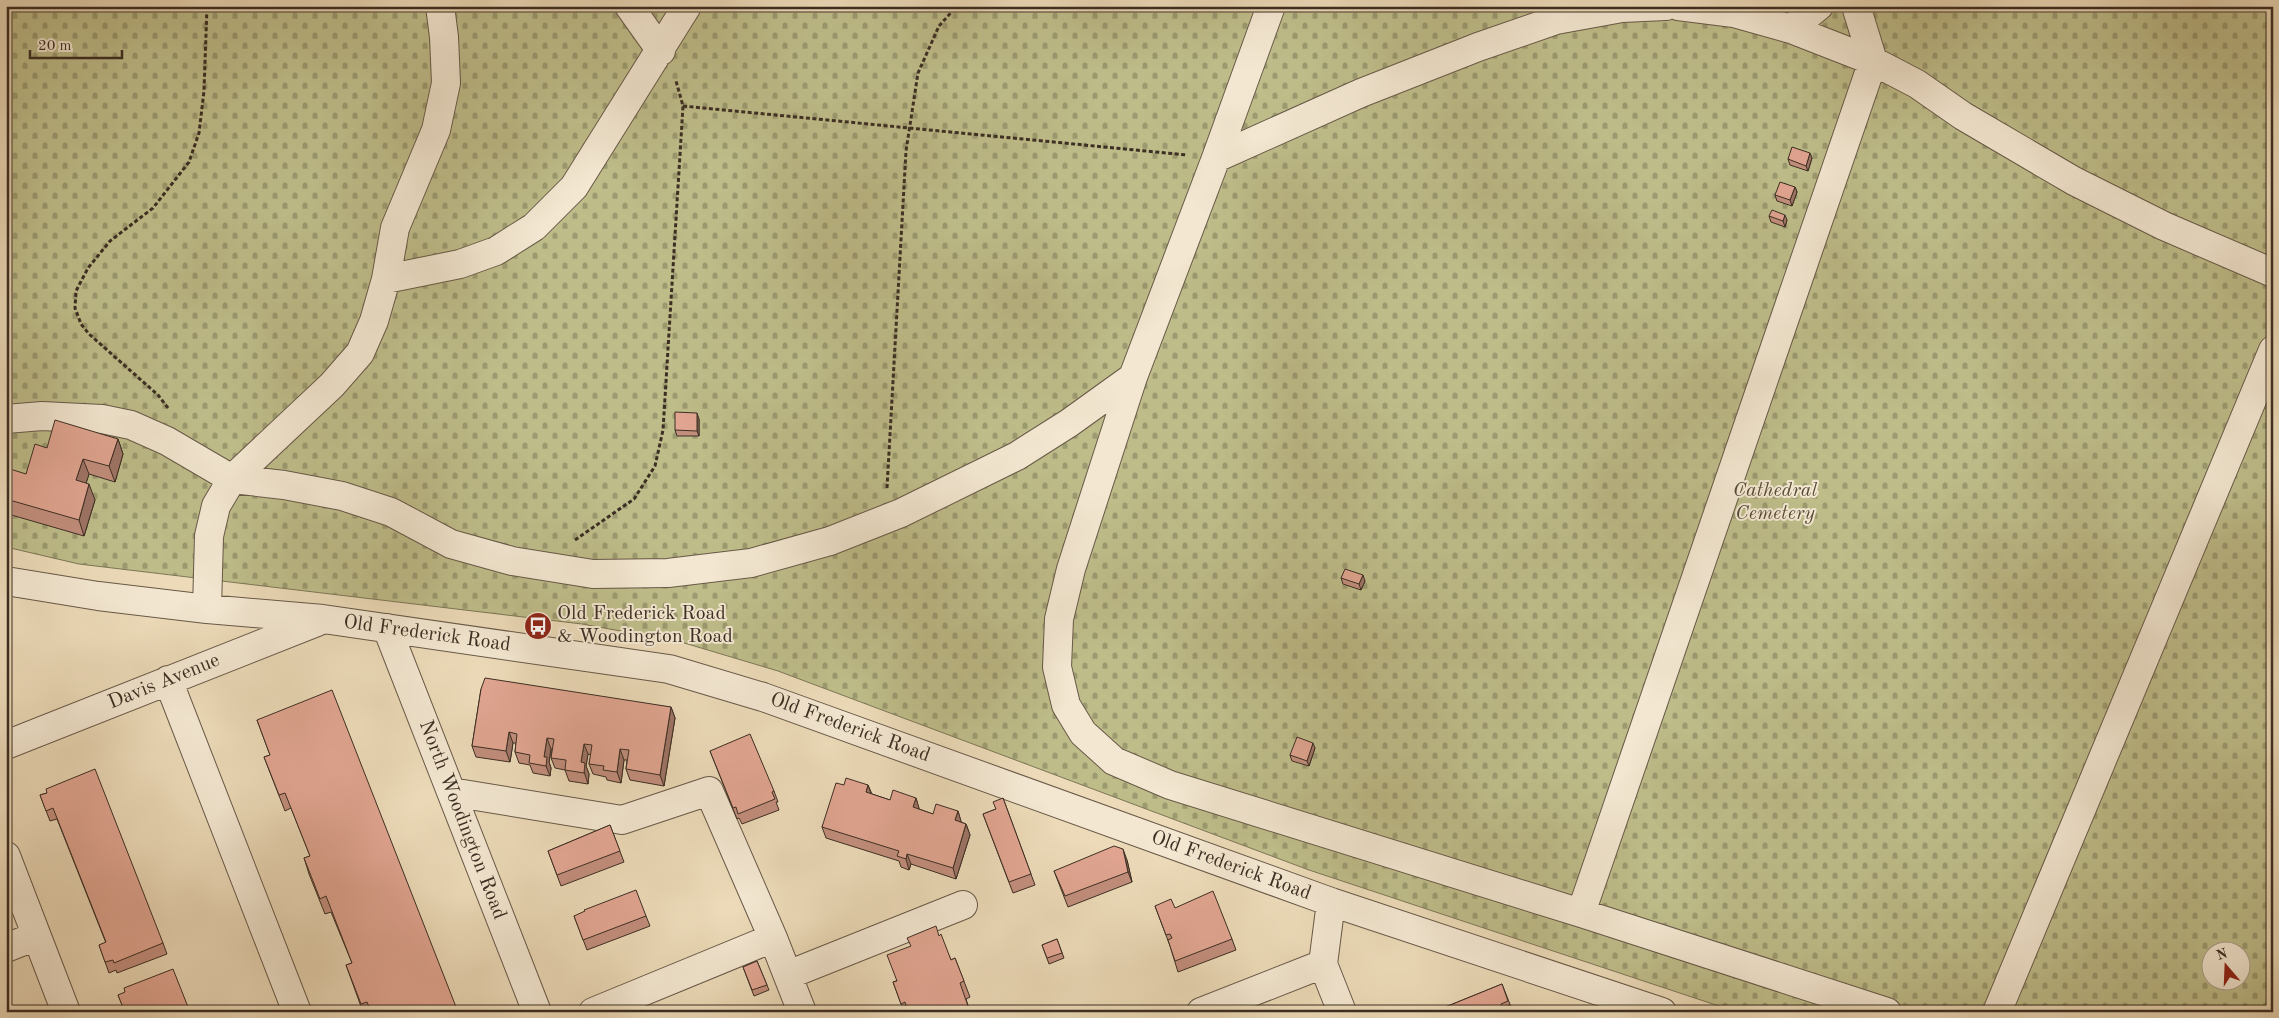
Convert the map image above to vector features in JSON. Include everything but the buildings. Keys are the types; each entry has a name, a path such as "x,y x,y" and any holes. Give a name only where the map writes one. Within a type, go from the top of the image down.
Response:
{"street":[{"path":"207,609 209,536 216,506 232,479 332,385 360,353 374,322 386,279 395,228 436,130 446,83 444,37 440,6"},
{"path":"628,6 661,51"},
{"path":"386,279 460,264 496,250 534,227 574,188 661,51 687,6"},
{"path":"1271,6 1133,377 1071,569 1058,619 1057,667 1066,705 1083,733 1114,761 1170,785 1581,913 1887,1012"},
{"path":"1216,158 1361,92 1478,47 1556,20 1622,8 1666,6"},
{"path":"1678,6 1734,14 1791,29 1873,62 1917,84 1963,116 2074,181 2164,226 2273,273"},
{"path":"1791,29 1819,6"},
{"path":"1581,913 1873,62 1856,6"},
{"path":"1997,1012 2273,350"},
{"path":"6,419 42,416 102,419 131,425 168,441 232,479 284,485 342,496 391,512 452,544 532,564 593,574 668,573 751,563 830,541 888,518 1017,456 1069,423 1133,377"},
{"name":"Old Frederick Road","path":"6,581 98,596 207,609 323,619 678,671 763,697 1331,902 1634,1007 1662,1012"},
{"name":"Davis Avenue","path":"6,745 323,619"},
{"name":"North Woodington Road","path":"386,628 537,1012"},
{"path":"168,680 297,1012"},
{"path":"451,792 622,820 708,792 773,938 802,1012"},
{"path":"6,856 66,1012"},
{"path":"1331,902 1323,964 1342,1012"},
{"path":"788,975 963,905"},
{"path":"6,948 36,936"},
{"path":"593,1012 773,938"},
{"path":"1201,1012 1323,964"}],"path":[{"path":"168,441 174,423 169,410 158,394 89,334 81,324 75,308 76,291 88,268 110,242 152,208 190,162 199,133 204,92 207,6"},
{"path":"888,518 886,475 906,151 918,73 939,26 957,6"},
{"path":"532,564 576,540 634,499 656,466 663,430 683,106 675,75 661,51"},
{"path":"683,106 1216,158"}],"green space":[{"name":"Cathedral Cemetery","path":"6,6 2273,6 2273,1012 1737,1012 1309,870 778,671 681,642 582,624 79,564 6,547"}],"place":[{"name":"Old Frederick Road & Woodington Road","path":"538,626"}]}
